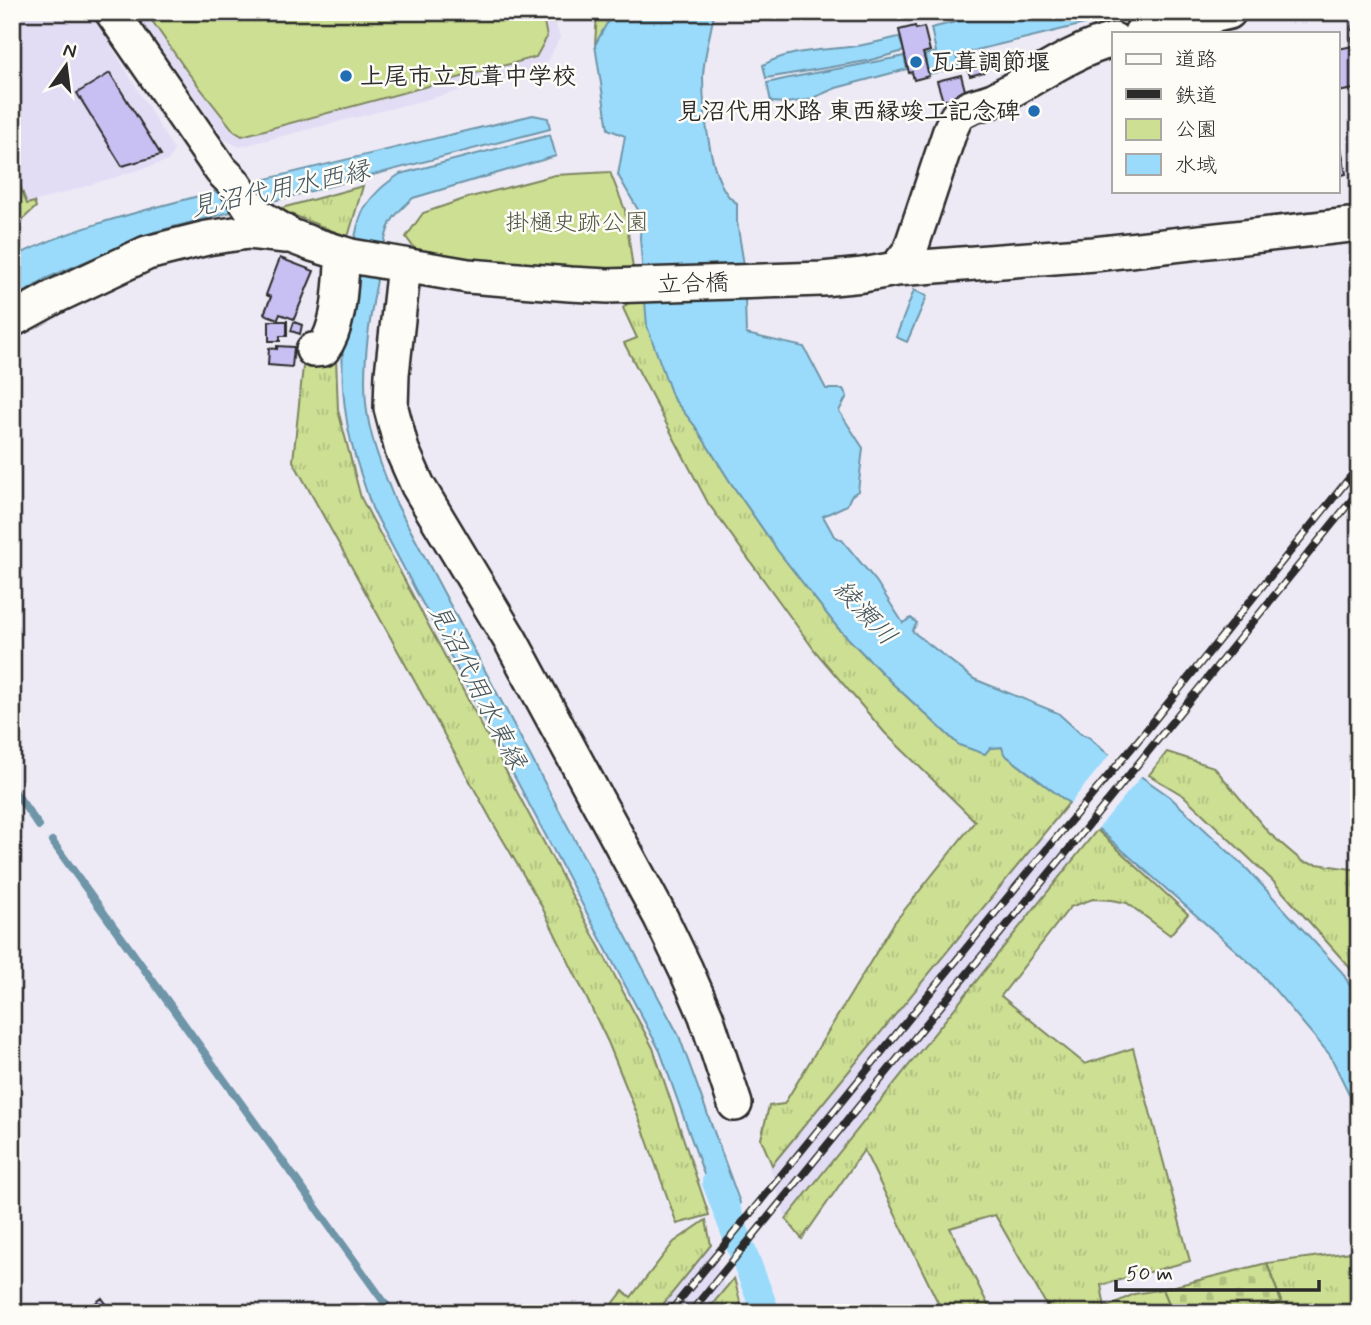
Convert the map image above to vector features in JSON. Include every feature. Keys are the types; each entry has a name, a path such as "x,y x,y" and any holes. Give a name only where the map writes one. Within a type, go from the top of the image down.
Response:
{"street":[{"path":"113,12 254,213 290,236"},
{"path":"1145,32 1229,12"},
{"path":"912,268 910,251 951,128 961,112 992,100 1055,63 1112,41"},
{"name":"立合橋","path":"290,236 347,255 468,276 531,282 624,285 849,276 912,268 1094,254 1359,224"},
{"path":"12,320 147,253 248,232 290,236"},
{"path":"313,350 323,349 330,339 336,321 347,255"},
{"path":"396,263 391,408 402,450 418,486 511,641 661,918 706,1016 735,1104"}],"shaded area":[{"path":"12,12 91,12 174,150 168,161 27,204 12,164"},
{"name":"上尾市立瓦葺中学校","path":"135,12 552,12 560,37 545,67 239,147 224,139"},
{"path":"1043,836 1073,860 786,1219 770,1168"},
{"path":"711,1245 725,1288 705,1313 656,1313"}],"green space":[{"name":"上尾市立瓦葺中学校","path":"146,12 542,12 547,37 536,57 242,136 234,131 186,70"},
{"path":"597,12 615,12 595,45"},
{"path":"12,164 27,204 34,202 36,207 12,225"},
{"name":"掛樋史跡公園","path":"610,172 625,210 633,269 516,270 417,252 406,237 423,213 467,198 555,175"},
{"path":"363,186 348,237 278,209"},
{"path":"645,299 673,398 695,426 778,551 838,628 959,745 1002,747 1005,755 1069,803 772,1165 761,1139 769,1106 784,1104 894,923 975,821 885,733 815,651 708,503 624,343 637,338 623,308 631,300"},
{"path":"304,357 336,358 338,410 361,498 653,1048 709,1215 677,1224 608,1042 540,903 293,461"},
{"path":"1167,752 1214,767 1269,833 1303,862 1359,870 1359,978 1272,880 1184,796 1149,775"},
{"path":"1097,830 1188,914 1170,935 1127,903 1093,899 1070,907 1001,996 1085,1064 1133,1048 1190,1261 1101,1285 1105,1308 1134,1294 1163,1289 1173,1313 1051,1313 995,1215 950,1228 992,1313 943,1313 864,1150 802,1239 786,1219"},
{"path":"706,1220 711,1245 656,1313 606,1313 623,1291 631,1297 674,1242"},
{"path":"1359,1251 1359,1313 1254,1313 1281,1301 1267,1263"},
{"path":"1267,1263 1281,1302 1254,1313 1173,1313 1163,1289"},
{"path":"734,1278 743,1313 705,1313"}],"water":[{"name":"綾瀬川","path":"613,12 714,12 703,76 704,107 714,165 728,195 737,203 737,222 744,265 746,334 804,347 826,389 843,389 847,396 839,411 863,448 858,491 851,496 847,505 823,516 834,536 842,540 876,581 903,623 911,618 917,623 912,631 974,679 1058,713 1081,734 1089,737 1103,750 1169,796 1248,870 1342,972 1359,1001 1359,1114 1330,1055 1258,970 1069,803 1004,754 1002,747 990,748 985,754 959,745 838,628 778,551 695,426 673,398 647,326 640,238 641,215 618,175 625,136 608,129 595,45"},
{"path":"996,12 1134,12 956,55 959,68 928,74 925,55 936,52 931,28"},
{"path":"899,37 904,51 867,61 766,78 763,65 785,56"},
{"path":"904,56 907,69 836,88 808,100 771,102 767,83"},
{"name":"見沼代用水西縁","path":"533,115 548,118 550,129 154,232 45,279 12,301 12,258 60,237 110,220 210,193"},
{"path":"550,135 556,156 413,198 393,218 384,245 368,336 365,386 370,429 395,501 679,1036 740,1203 722,1225 660,1051 372,508 348,427 344,396 343,342 355,238 365,207 381,189 400,174"},
{"path":"914,290 927,296 907,342 896,337"},
{"path":"758,1256 777,1313 753,1313 741,1276"}],"pier":[{"path":"1112,752 1143,774 1096,831 1068,806"}],"building":[{"path":"1359,17 1359,28 1352,30 1350,18"},
{"name":"瓦葺調節堰","path":"915,26 916,29 924,27 930,51 923,53 929,76 914,80 912,72 909,73 899,30"},
{"path":"1359,37 1359,88 1340,92 1340,49 1353,46 1352,38"},
{"path":"983,67 984,72 970,76 968,70"},
{"path":"110,73 161,155 122,166 77,93"},
{"path":"961,75 966,94 943,101 937,81"},
{"path":"1340,142 1346,174 1340,176"},
{"path":"280,258 314,271 294,319 280,314 278,319 264,314 271,297 266,295"},
{"path":"269,321 287,321 287,336 280,336 280,341 269,341"},
{"path":"294,322 302,325 300,334 291,331"},
{"path":"277,346 294,347 292,367 268,365 269,348 277,349"},
{"path":"102,1298 113,1313 82,1313"}],"waterway":[{"path":"12,788 39,826"},
{"path":"52,841 392,1313"},
{"name":"見沼代用水東縁","path":"716,1182 766,1313"}],"railway":[{"path":"669,1313 1359,466"},
{"path":"690,1313 1359,491"}],"place":[{"name":"瓦葺調節堰","path":"916,62"},
{"name":"上尾市立瓦葺中学校","path":"346,76"},
{"name":"見沼代用水路 東西縁竣工記念碑","path":"1034,111"}]}
